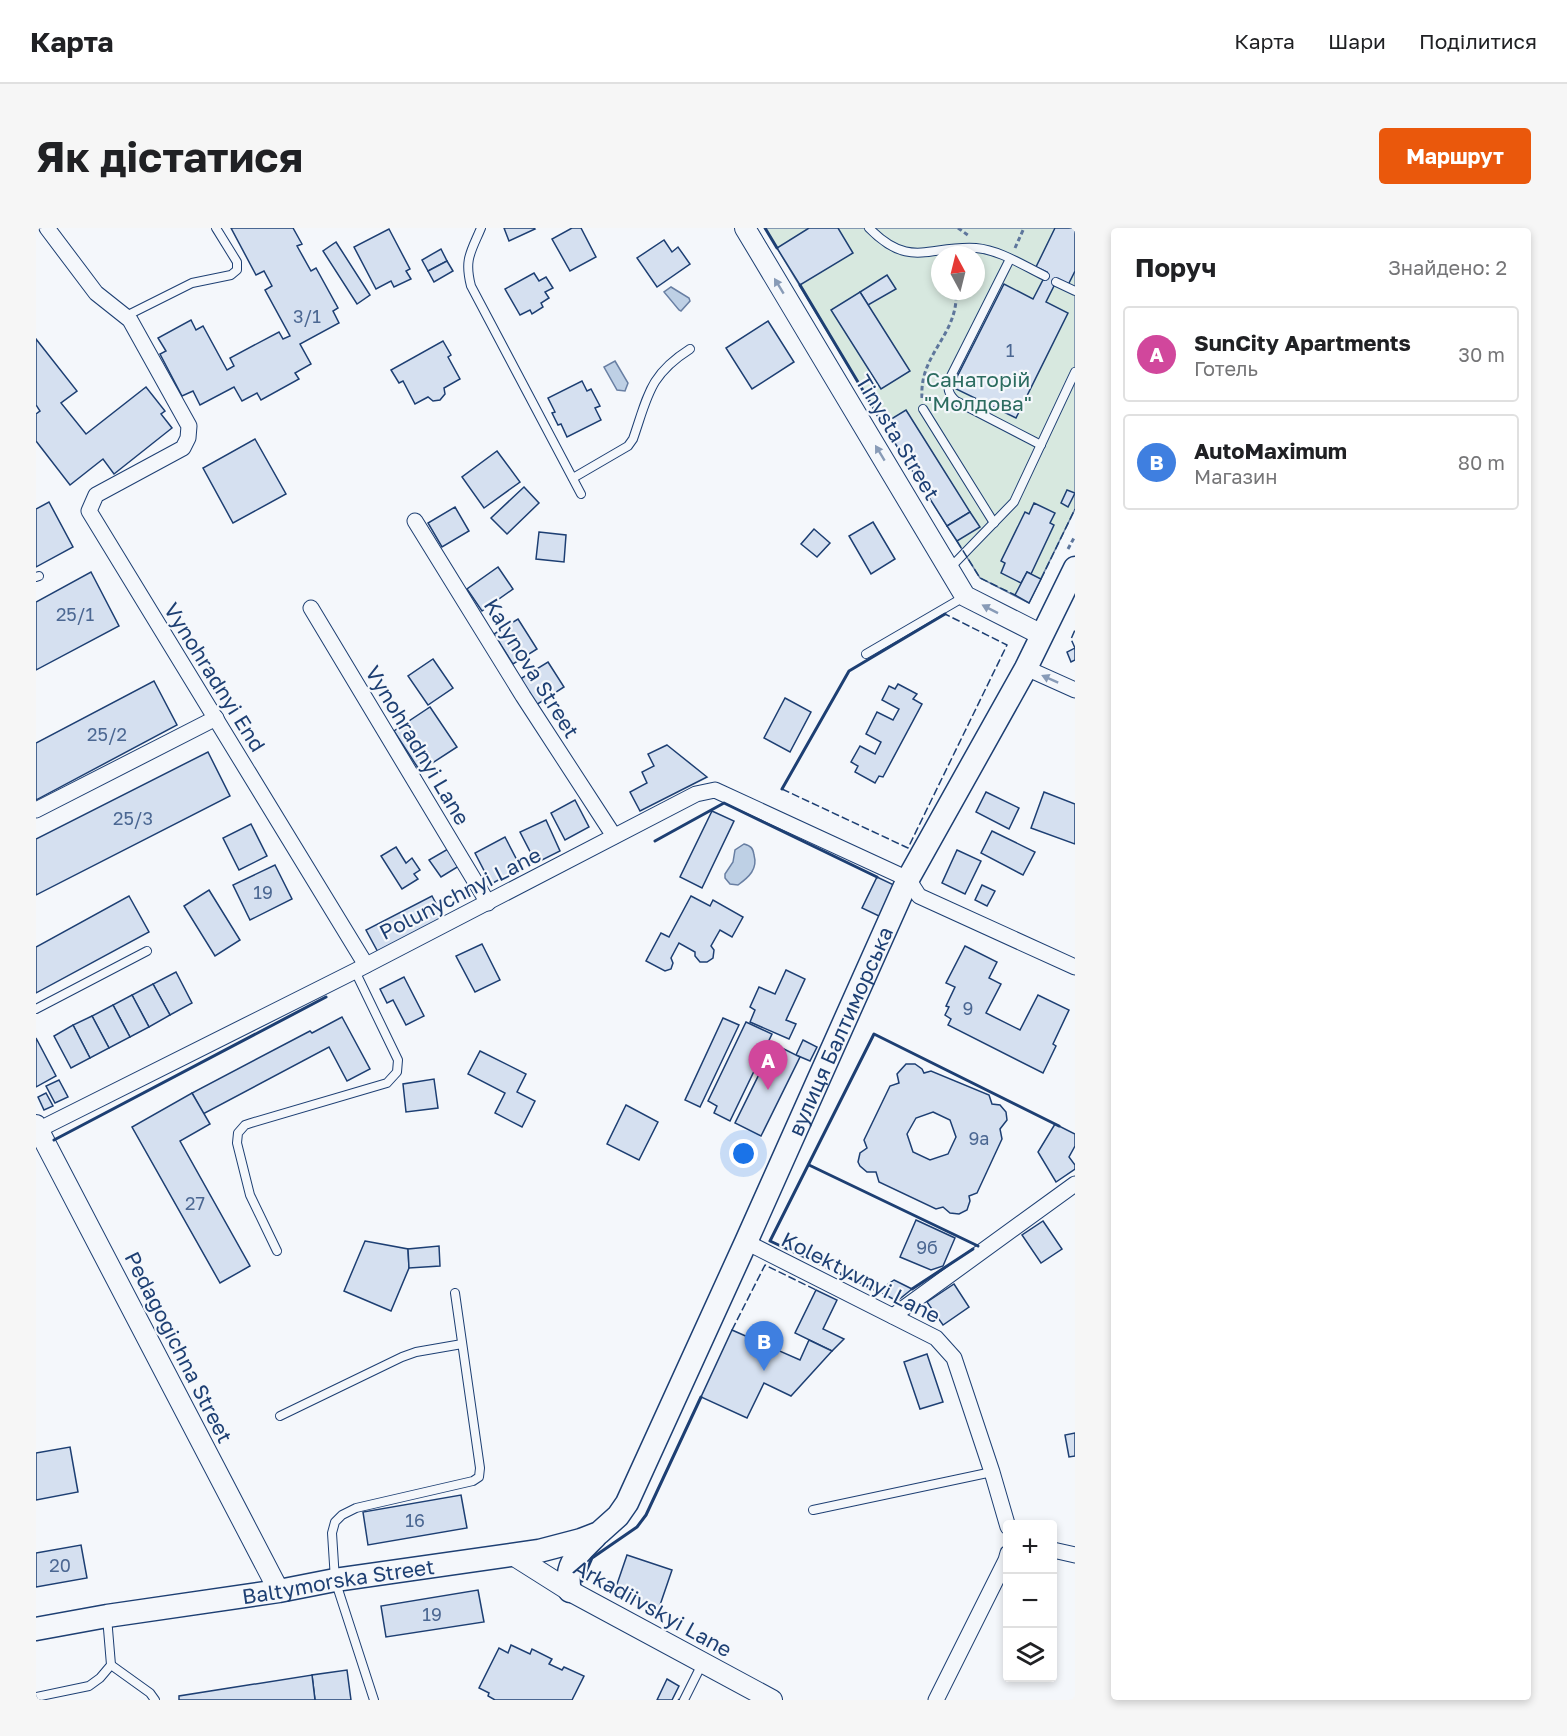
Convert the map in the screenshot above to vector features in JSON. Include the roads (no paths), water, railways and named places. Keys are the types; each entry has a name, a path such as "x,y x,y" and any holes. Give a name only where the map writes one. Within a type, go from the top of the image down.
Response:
{"main road":[{"name":"вулиця Балтиморська","path":"746,1242 908,879 1026,668 1075,568"},
{"name":"Baltymorska Street","path":"36,1629 335,1580 513,1555 563,1545 599,1533 618,1516 627,1503 746,1242"},
{"path":"570,1591 568,1580 572,1562 599,1533"}],"street":[{"path":"47,228 96,293 126,316"},
{"name":"Tinysta Street","path":"745,228 965,596"},
{"name":"Vynohradnyi End","path":"126,316 189,426 188,438 183,448 96,495 89,511 216,718 361,968"},
{"name":"Kalynova Street","path":"415,521 523,696 615,836"},
{"path":"965,596 1042,635"},
{"name":"Vynohradnyi Lane","path":"311,608 488,903"},
{"path":"1026,668 1075,690"},
{"path":"36,810 216,718"},
{"name":"Polunychnyi Lane","path":"37,1129 361,968 696,794 715,790 908,879"},
{"path":"908,879 919,896 1075,967"},
{"name":"Pedagogichna Street","path":"37,1129 279,1591"},
{"path":"893,1316 1075,1184"},
{"name":"Kolektyvnyi Lane","path":"746,1242 936,1338 954,1358 1006,1520"},
{"path":"1057,1551 1075,1555"},
{"name":"Arkadiivskyi Lane","path":"513,1555 570,1591 772,1700"},
{"path":"936,1700 1003,1566"}],"lane":[{"path":"126,316 192,283 231,274 237,270 237,262 216,228"},
{"path":"481,228 467,259 471,286 581,494"},
{"path":"869,228 882,242 904,251 916,253 977,248 990,250 1045,276"},
{"path":"1010,259 950,378 948,388 949,393 956,400 1041,446"},
{"path":"1056,282 1075,291"},
{"path":"573,478 628,446 633,439 652,383 671,361 690,349"},
{"path":"949,568 1014,502 1075,372"},
{"path":"923,410 994,523"},
{"path":"866,654 965,596"},
{"path":"36,1009 147,951"},
{"path":"277,1251 250,1195 237,1143 238,1133 245,1125 387,1083 397,1072 398,1060 361,968"},
{"path":"374,1700 335,1580 332,1533 335,1522 342,1515 356,1508 473,1481 479,1477 480,1468 455,1293"},
{"path":"280,1416 402,1357 416,1352 462,1344"},
{"path":"813,1510 992,1472"},
{"path":"36,1697 89,1686 100,1678 111,1665 107,1616"},
{"path":"684,1700 703,1662"},
{"path":"111,1665 150,1693 155,1700"}],"water":[{"path":"671,287 689,298 690,301 681,311 664,292"},
{"path":"615,361 628,383 625,391 617,390 604,367"},
{"path":"744,844 753,851 754,869 738,885 730,884 725,874 733,862 735,850"}],"place":[{"name":"SunCity Apartments","path":"768,1090"},
{"name":"AutoMaximum","path":"764,1371"}],"park label":[{"name":"Санаторій \"Молдова\"","path":"978,391"}]}
